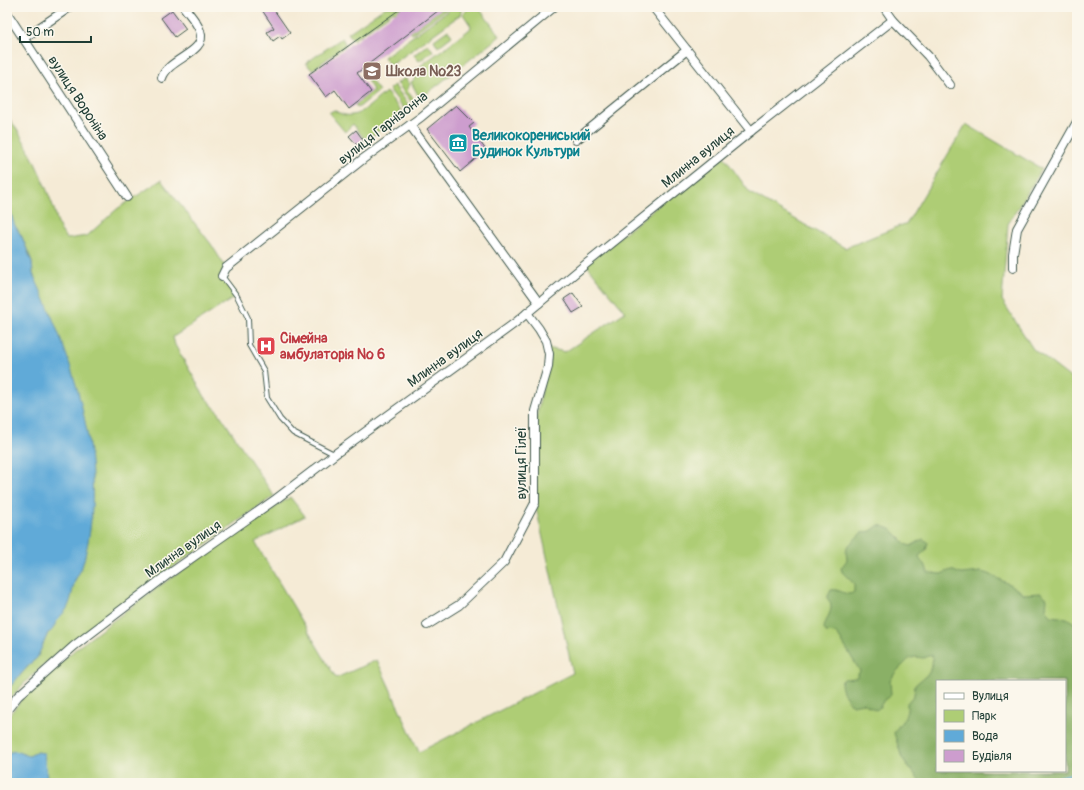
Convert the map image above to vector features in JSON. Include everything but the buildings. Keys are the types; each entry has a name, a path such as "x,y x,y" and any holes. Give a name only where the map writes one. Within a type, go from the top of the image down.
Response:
{"street":[{"path":"24,38 70,7"},
{"path":"162,78 164,72 169,66 183,58 200,44 201,37 199,29 184,7"},
{"name":"вулиця Гарнізонна","path":"224,272 363,159 410,125 554,7"},
{"path":"653,7 751,131"},
{"path":"884,7 893,20 928,56 950,85"},
{"name":"вулиця Вороніна","path":"7,13 127,197"},
{"name":"Млинна вулиця","path":"7,710 18,696 74,646 166,576 276,499 527,313 751,131 893,20"},
{"path":"576,140 686,50"},
{"path":"1013,268 1012,254 1016,229 1077,122"},
{"path":"410,125 539,303"},
{"name":"вулиця Гілеї","path":"427,625 459,605 504,562 535,503 534,411 549,360 546,342 540,329 527,313"}],"lane":[{"path":"224,272 248,318 249,345 264,371 267,398 280,420 293,433 335,454"}],"green space":[{"path":"386,7 402,7 398,10 404,17 400,20 394,11 353,40 348,33"},
{"path":"444,7 447,9 412,34 405,24 413,30"},
{"path":"453,7 462,7 460,15 390,66 384,57"},
{"path":"470,7 478,7 500,36 420,99 411,82 415,79 411,73 470,29 471,26 463,14"},
{"path":"448,30 452,36 438,47 434,40"},
{"path":"342,38 346,45 312,70 306,63"},
{"path":"428,44 433,51 419,61 414,55"},
{"path":"369,78 379,91 358,108 355,105 373,90 367,80"},
{"path":"405,78 410,84 407,91 416,102 413,104 397,83"},
{"path":"394,85 410,107 405,110 389,89"},
{"path":"386,92 402,112 366,141 353,124 345,132 329,113 334,110 342,114 349,115 362,112"},
{"path":"7,116 20,135 39,171 53,206 59,227 67,239 87,236 117,209 161,180 211,244 226,268 222,276 237,296 173,337 175,345 205,397 219,413 274,496 169,570 68,645 29,678 7,703 7,690 37,658 48,633 68,605 74,583 81,568 87,538 92,477 62,343 33,274 32,261 22,237 14,224 7,199"},
{"path":"966,124 1042,169 1008,224 1002,300 1033,349 1077,383 1077,783 52,783 47,777 43,753 37,752 29,757 15,751 7,753 7,718 22,699 47,674 77,648 158,587 290,497 305,516 255,542 336,678 377,660 419,752 573,673 535,503 534,429 545,376 548,348 565,352 625,312 586,264 722,154 750,193 845,248 907,223"},
{"path":"879,525 891,529 907,545 911,546 923,539 928,542 926,550 919,556 920,560 926,566 928,573 941,574 951,570 961,574 981,572 989,574 1009,584 1024,594 1041,593 1047,598 1046,609 1051,616 1067,618 1077,625 1077,778 1069,782 1053,781 1050,783 923,783 920,781 902,758 894,733 907,713 907,703 914,695 915,685 929,673 933,659 931,654 924,658 915,657 909,659 895,673 890,681 891,695 884,700 876,710 863,703 852,705 843,691 841,682 844,679 856,678 860,671 839,637 835,633 826,632 824,629 831,609 830,602 827,598 831,590 837,590 849,594 854,592 854,584 842,572 841,568 847,560 847,547 861,533 871,531"}],"water":[{"path":"7,199 14,224 22,237 32,262 33,274 48,308 75,380 84,417 90,455 92,492 90,530 82,567 75,582 69,604 53,629 48,633 37,658 7,690"},
{"path":"15,751 29,756 37,752 44,753 47,777 52,783 7,783 7,753"}],"waterway":[{"path":"1038,783 1077,773"}],"place":[{"name":"Школа №23","path":"372,71"},
{"name":"Великокорениський Будинок Культури","path":"458,143"},
{"name":"Сімейна амбулаторія № 6","path":"266,346"}]}
